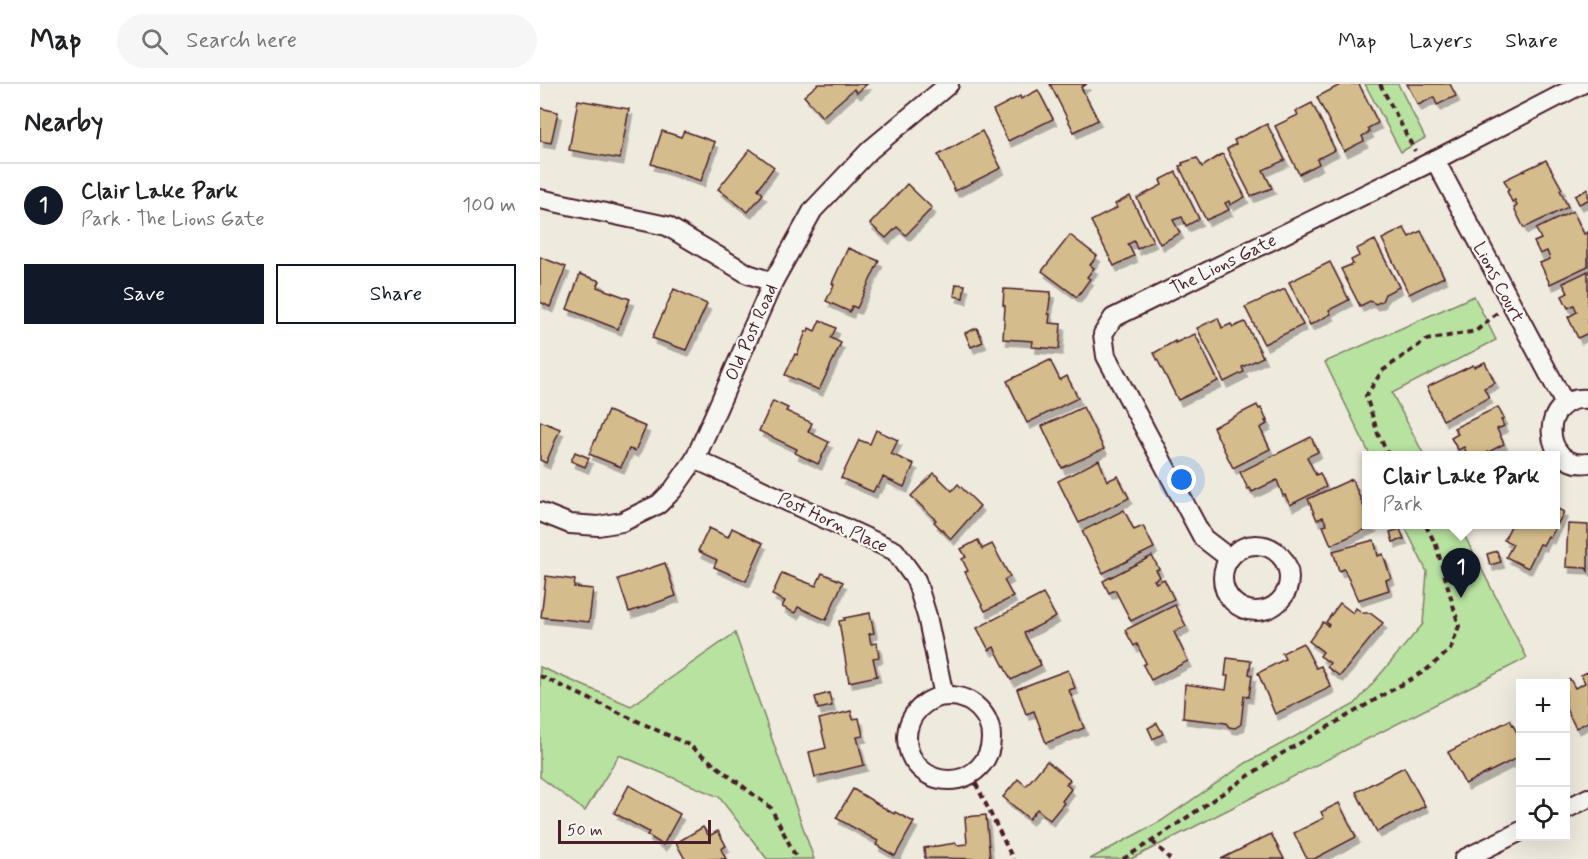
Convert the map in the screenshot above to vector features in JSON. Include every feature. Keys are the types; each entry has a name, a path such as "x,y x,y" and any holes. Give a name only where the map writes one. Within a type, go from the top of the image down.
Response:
{"street":[{"name":"Old Post Road","path":"540,512 570,524 598,526 622,522 659,504 673,490 695,459 772,282 813,210 870,150 949,84"},
{"name":"The Lions Gate","path":"1229,558 1203,538 1106,356 1103,334 1113,318 1435,160 1582,84"},
{"name":"Lions Court","path":"1435,160 1565,404"},
{"path":"540,199 667,226 748,274 772,282"},
{"path":"1558,451 1551,438 1551,423 1556,412 1574,399 1588,399"},
{"path":"1560,454 1573,462 1588,463"},
{"name":"Post Horn Place","path":"695,459 896,550 916,580 927,615 944,696"},
{"path":"944,696 963,699 975,706 985,717 990,730 988,753 982,764 971,774 950,780 936,778 923,771 913,760 908,747 907,732 916,712 927,702 944,696"},
{"path":"1570,807 1588,798"},
{"path":"1464,859 1516,833"}],"path":[{"path":"1380,84 1416,155"},
{"path":"1386,451 1378,434 1366,396 1382,370 1426,340 1476,331 1509,302"},
{"path":"1123,859 1152,842 1281,754 1425,671 1450,650 1459,626 1436,545 1427,529"},
{"path":"540,676 689,745 771,808 797,859"},
{"path":"971,774 1014,859"},
{"path":"1152,842 1170,859"}],"green space":[{"path":"1365,84 1398,84 1425,138 1401,152"},
{"path":"1474,296 1496,340 1392,393 1422,451 1368,451 1325,362"},
{"path":"1406,529 1461,529 1527,658 1131,859 1090,859 1161,821 1246,763 1355,704 1423,624 1427,572"},
{"path":"735,633 814,859 767,859 719,797 619,755 585,811 540,777 540,667 631,706"}],"building":[{"path":"818,84 867,84 857,93 854,89 822,117 804,96"},
{"path":"1050,84 1087,84 1081,87 1098,120 1074,132"},
{"path":"1342,84 1359,84 1378,123 1368,128 1370,132 1362,136 1364,141 1344,151 1317,97"},
{"path":"1407,84 1450,84 1456,96 1437,105 1434,97 1418,105"},
{"path":"1038,90 1053,119 1008,141 993,110 1020,96 1021,99"},
{"path":"578,100 629,109 620,159 569,150"},
{"path":"1312,103 1335,150 1317,159 1319,164 1299,174 1275,126 1298,115 1296,111"},
{"path":"540,108 558,112 551,143 540,141"},
{"path":"1267,124 1285,160 1263,170 1272,188 1251,196 1227,149 1236,144 1234,140"},
{"path":"662,131 681,137 684,131 715,142 701,181 651,164"},
{"path":"982,131 1001,168 955,191 938,155"},
{"path":"750,149 774,167 758,189 763,194 748,212 718,189"},
{"path":"1222,154 1245,197 1230,205 1229,201 1225,203 1229,210 1206,220 1179,166 1197,158 1202,167"},
{"path":"1546,160 1562,189 1560,190 1568,207 1524,228 1514,208 1517,206 1515,200 1512,202 1504,180"},
{"path":"1176,172 1199,219 1186,226 1182,217 1173,220 1180,233 1160,244 1137,198 1162,185 1160,180"},
{"path":"907,184 932,208 906,235 897,227 886,238 870,224"},
{"path":"1588,189 1588,200 1579,204 1575,196"},
{"path":"1130,196 1153,241 1137,249 1134,241 1128,244 1134,256 1114,266 1091,221 1117,208 1115,204"},
{"path":"1573,211 1584,234 1588,232 1588,266 1550,284 1540,263 1550,259 1547,251 1540,254 1534,242 1541,239 1536,229"},
{"path":"1404,228 1409,237 1421,231 1444,277 1409,294 1382,239"},
{"path":"1070,235 1097,256 1090,265 1094,268 1087,277 1090,279 1077,297 1042,271"},
{"path":"1375,240 1399,287 1385,294 1382,301 1376,304 1370,301 1360,306 1341,269 1353,264 1351,260 1359,256 1356,249"},
{"path":"848,248 879,261 857,308 852,306 850,312 826,301"},
{"path":"540,257 566,267 550,307 540,302"},
{"path":"1330,262 1349,300 1329,310 1331,314 1310,325 1289,282"},
{"path":"1588,271 1588,333 1578,338 1568,317 1577,312 1574,305 1568,308 1562,296 1568,293 1563,283"},
{"path":"580,274 600,281 597,287 630,299 618,329 567,309"},
{"path":"956,284 965,285 963,298 954,296"},
{"path":"674,289 707,304 686,350 652,338"},
{"path":"1004,289 1051,292 1049,323 1061,324 1059,349 1032,347 1033,341 1003,339"},
{"path":"1285,289 1303,325 1264,344 1245,307"},
{"path":"1218,318 1222,328 1231,324 1233,327 1245,322 1263,357 1242,367 1244,372 1224,382 1197,328"},
{"path":"820,320 836,328 831,338 841,343 819,390 785,375 795,354 797,355 806,331 808,332 809,328 815,331"},
{"path":"977,328 983,342 971,347 965,333"},
{"path":"1195,334 1218,381 1178,400 1154,353 1175,341 1175,343"},
{"path":"1050,360 1060,380 1067,376 1078,398 1027,423 1007,381"},
{"path":"1485,362 1495,383 1484,388 1489,398 1443,420 1427,387 1473,365 1474,367"},
{"path":"773,401 788,408 786,411 812,423 808,432 829,442 818,464 795,453 797,449 759,431"},
{"path":"1257,405 1259,409 1261,408 1267,421 1265,421 1267,424 1260,428 1270,449 1233,468 1213,427"},
{"path":"1083,407 1104,449 1062,468 1042,426"},
{"path":"1498,407 1504,419 1501,420 1504,426 1497,429 1504,444 1491,451 1466,451 1464,447 1458,450 1451,438 1458,434 1454,428"},
{"path":"608,411 646,427 635,451 629,449 621,467 589,454"},
{"path":"540,421 560,429 546,463 540,460"},
{"path":"876,430 898,440 891,454 914,464 904,487 883,477 873,492 841,478 859,440 870,444"},
{"path":"1311,437 1318,452 1307,457 1316,475 1320,473 1326,487 1290,505 1285,495 1283,496 1277,480 1252,492 1250,488 1248,489 1240,472"},
{"path":"575,452 589,458 585,467 571,461"},
{"path":"1099,460 1107,481 1118,476 1129,498 1079,523 1058,481"},
{"path":"934,473 952,491 958,484 980,506 951,539 934,522 936,520 911,496"},
{"path":"1352,479 1362,503 1362,529 1366,529 1331,545 1323,526 1327,525 1323,517 1317,520 1308,499"},
{"path":"1124,510 1134,530 1143,526 1154,548 1103,573 1082,531"},
{"path":"1568,524 1588,525 1588,571 1586,568 1566,567"},
{"path":"709,528 728,537 732,528 763,543 746,581 714,567 717,560 698,551"},
{"path":"1400,529 1404,539 1393,542 1390,532"},
{"path":"1510,529 1555,529 1550,538 1548,536 1543,545 1540,544 1528,568 1506,557 1513,544 1504,540"},
{"path":"978,540 982,549 992,544 1010,577 1004,580 1013,597 985,611 965,572 968,571 962,559 966,557 961,549"},
{"path":"1374,540 1378,556 1383,554 1391,578 1386,580 1389,590 1358,600 1344,569 1339,571 1333,551"},
{"path":"1497,551 1501,562 1490,565 1487,554"},
{"path":"1152,556 1159,569 1156,570 1160,577 1154,580 1156,583 1164,579 1174,599 1131,621 1115,590 1109,593 1103,581"},
{"path":"665,563 676,596 629,612 618,579"},
{"path":"782,573 816,586 822,573 843,582 826,620 798,607 795,613 782,607 785,601 772,595"},
{"path":"546,576 575,580 574,587 593,589 589,622 541,617"},
{"path":"1043,594 1056,617 1024,633 1041,665 1011,680 994,647 989,650 977,628"},
{"path":"1340,603 1353,613 1356,608 1363,613 1370,613 1383,623 1340,676 1327,667 1330,663 1320,656 1323,652 1309,641 1323,622 1329,625 1326,622"},
{"path":"1175,605 1186,626 1174,632 1188,661 1151,680 1143,665 1146,663 1137,644 1134,646 1125,630"},
{"path":"870,613 874,633 869,634 871,644 877,643 879,657 873,658 877,676 849,682 839,621"},
{"path":"1303,643 1316,668 1321,666 1331,687 1275,714 1258,673 1285,659 1282,653"},
{"path":"1227,658 1251,661 1249,697 1244,696 1241,724 1235,728 1229,727 1226,723 1183,718 1185,684 1226,690"},
{"path":"1068,670 1075,688 1069,690 1084,728 1046,743 1034,711 1026,714 1017,689"},
{"path":"1588,672 1588,722 1576,728 1570,717 1570,679 1575,688 1585,683 1581,675"},
{"path":"829,693 832,706 818,709 815,697"},
{"path":"851,711 853,719 859,718 863,736 857,737 864,765 815,777 809,752 826,748 819,719"},
{"path":"1510,720 1516,731 1516,758 1465,784 1448,752"},
{"path":"1157,723 1163,734 1153,739 1148,728"},
{"path":"1047,761 1070,780 1066,784 1071,789 1062,801 1064,803 1050,820 1037,809 1029,819 1003,797 1018,779 1026,786"},
{"path":"1404,767 1425,806 1377,832 1356,792"},
{"path":"629,785 680,814 663,845 647,835 649,832 614,813"},
{"path":"853,789 894,814 895,812 914,822 895,856 876,845 878,841 836,818"},
{"path":"1339,803 1356,837 1314,859 1307,859 1294,833 1324,818 1321,812"},
{"path":"986,815 990,859 925,858 924,848 956,843 957,845 967,844 965,817"},
{"path":"703,827 709,836 718,831 726,846 721,849 726,859 685,859 676,843"},
{"path":"1271,834 1284,859 1221,859"}],"place":[{"name":"Clair Lake Park","path":"1461,598"}]}
